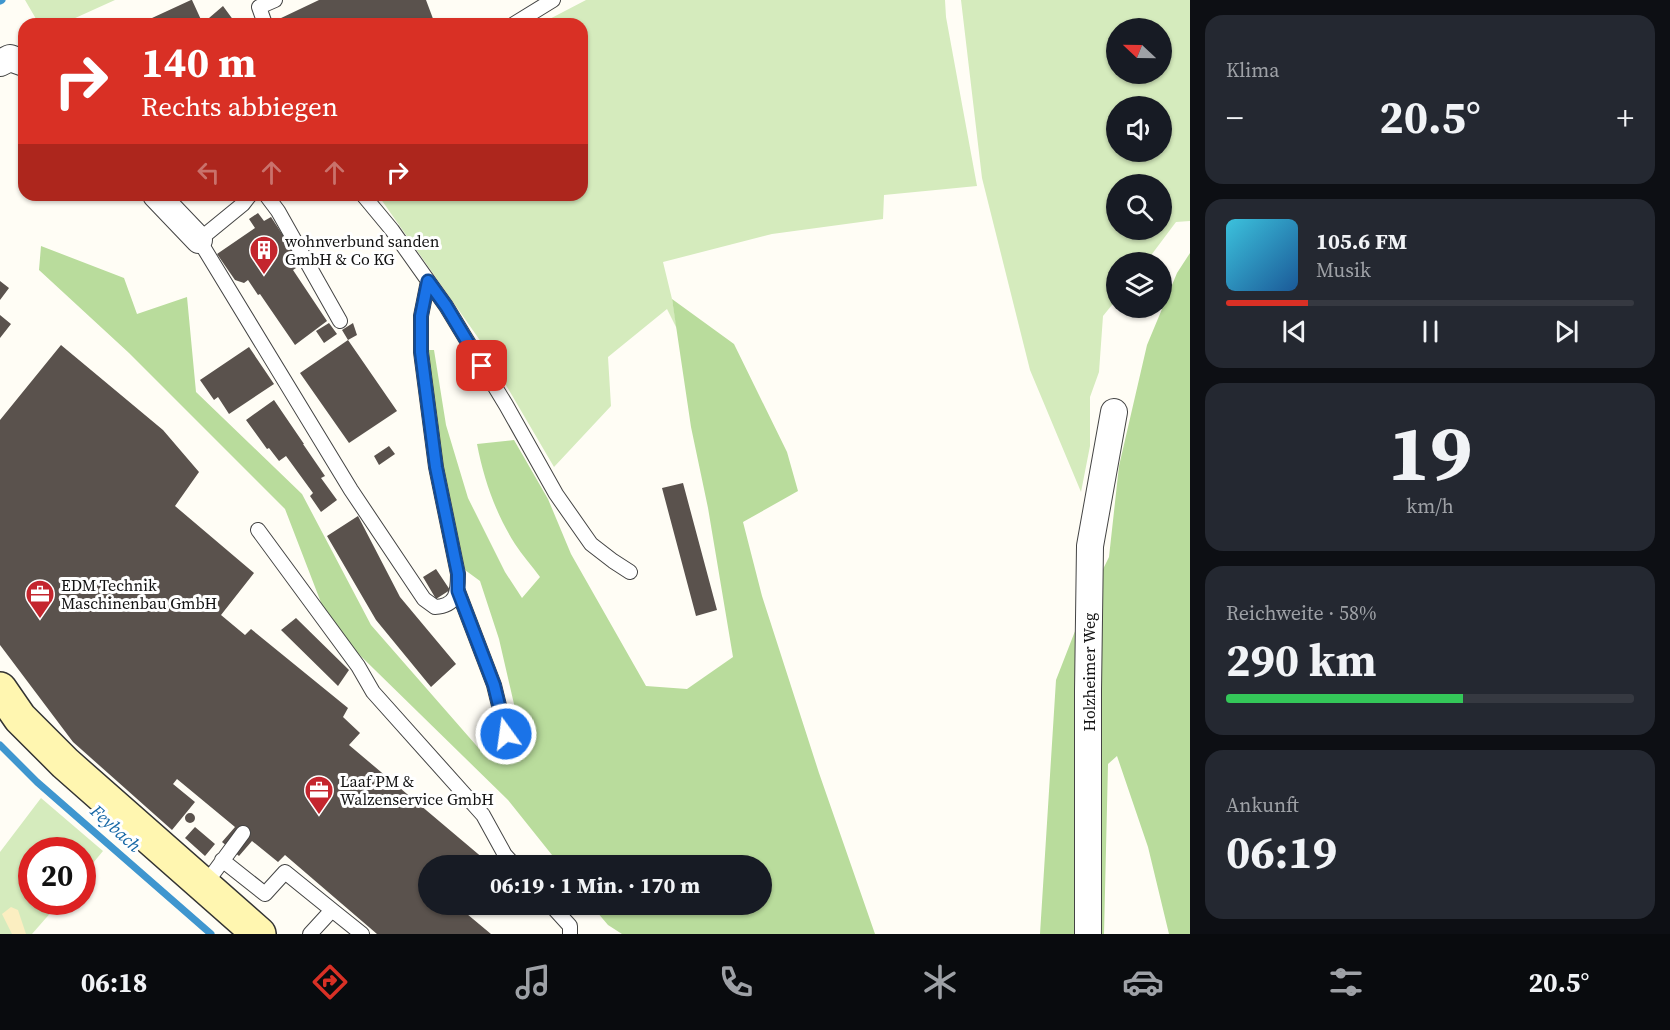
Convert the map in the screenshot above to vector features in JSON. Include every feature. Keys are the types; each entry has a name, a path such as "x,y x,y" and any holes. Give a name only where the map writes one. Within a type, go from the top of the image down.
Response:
{"main road":[{"path":"0,689 20,718 65,763 210,870 259,934"}],"street":[{"path":"0,63 10,58 18,61"},
{"path":"162,201 199,240"},
{"name":"Holzheimer Weg","path":"1088,934 1090,546 1114,412"}],"lane":[{"path":"263,18 259,7 275,0"},
{"path":"524,18 553,0"},
{"path":"245,201 199,240 351,490 424,598 435,607 443,607 452,602 458,591"},
{"path":"270,201 340,321"},
{"path":"368,201 392,230 446,306 556,494 591,544 630,572"},
{"path":"428,281 421,316 421,352 434,456 458,574 458,591 494,685 506,734"},
{"path":"258,530 358,666 373,692 483,815 505,855"},
{"path":"243,834 210,870 265,894 285,872 362,934"},
{"path":"310,934 332,910"},
{"path":"560,915 570,926 570,934"}],"green space":[{"path":"25,0 115,0 75,18 36,18"},
{"path":"586,0 945,0 946,17 977,186 884,195 883,219 772,234 663,262 677,329 667,309 608,357 611,406 554,467 479,339 382,201 588,201 588,18 552,18"},
{"path":"961,0 1190,0 1190,221 1176,222 1172,227 1172,174 1106,174 1106,240 1162,240 1154,252 1106,252 1106,312 1103,316 1099,372 1090,397 1090,446 1081,492 1030,370 982,178"},
{"path":"41,246 124,278 137,314 187,297 196,392 302,494 371,625 489,760 523,743 499,639 480,581 465,570 437,435 425,350 434,350 446,425 468,498 505,572 522,598 540,577 518,548 496,508 477,444 514,440 548,499 571,554 646,686 687,689 733,657 708,508 691,427 672,299 734,344 787,452 798,491 743,522 762,596 819,773 875,934 622,934 608,925 600,915 772,915 772,855 552,855 508,800 330,626 285,509 129,353 39,270"},
{"path":"1190,253 1190,934 1169,934 1148,847 1117,756 1108,764 1104,934 1040,934 1056,680 1084,608 1109,557 1119,466 1147,345 1158,318 1172,318 1172,285"},
{"path":"41,798 87,837 18,837 18,915 49,915 32,934 0,934 0,852"},
{"path":"96,845 103,851 96,859"}],"sand":[{"path":"11,907 18,910 26,934 12,934 2,914"}],"building":[{"path":"191,0 200,18 152,18"},
{"path":"319,0 426,0 433,18 281,18"},
{"path":"223,6 232,18 209,18"},
{"name":"wohnverbund sanden GmbH & Co KG","path":"258,213 264,221 271,217 302,264 293,270 327,321 295,345 248,280 244,283 235,280 217,254 255,228 249,219"},
{"path":"0,281 9,288 0,300"},
{"path":"0,315 11,324 0,338"},
{"path":"329,323 337,334 324,343 316,331"},
{"path":"353,323 357,335 348,340 342,330"},
{"path":"348,340 397,411 349,443 300,373"},
{"path":"61,345 163,430 199,472 175,506 254,573 221,615 245,635 251,629 348,708 343,717 360,733 349,745 479,855 418,855 418,915 468,915 491,934 377,934 285,855 278,862 252,841 239,856 222,842 235,827 177,779 173,784 195,802 172,830 73,742 0,645 0,420"},
{"path":"249,347 274,384 229,414 218,397 214,400 200,380"},
{"path":"274,400 325,476 321,478 337,500 321,512 310,496 313,493 286,456 279,461 269,448 267,449 246,420"},
{"path":"389,446 395,454 379,465 374,456"},
{"path":"683,483 717,610 696,616 662,488"},
{"path":"358,516 400,597 456,664 431,687 376,620 327,536"},
{"path":"436,569 450,590 436,599 423,577"},
{"path":"296,618 349,670 338,686 281,630"},
{"path":"190,813 195,818 190,823 185,818"},
{"path":"195,827 215,844 205,856 185,838"}],"waterway":[{"name":"Feybach","path":"0,745 37,782 211,934"}],"place":[{"name":"wohnverbund sanden GmbH & Co KG","path":"264,276"},
{"name":"EDM Technik Maschinenbau GmbH","path":"40,620"},
{"name":"Laaf PM & Walzenservice GmbH","path":"319,816"}],"route":[{"path":"482,366 428,281 421,316 421,352 436,467 458,574 458,591 494,685 506,734"}]}
